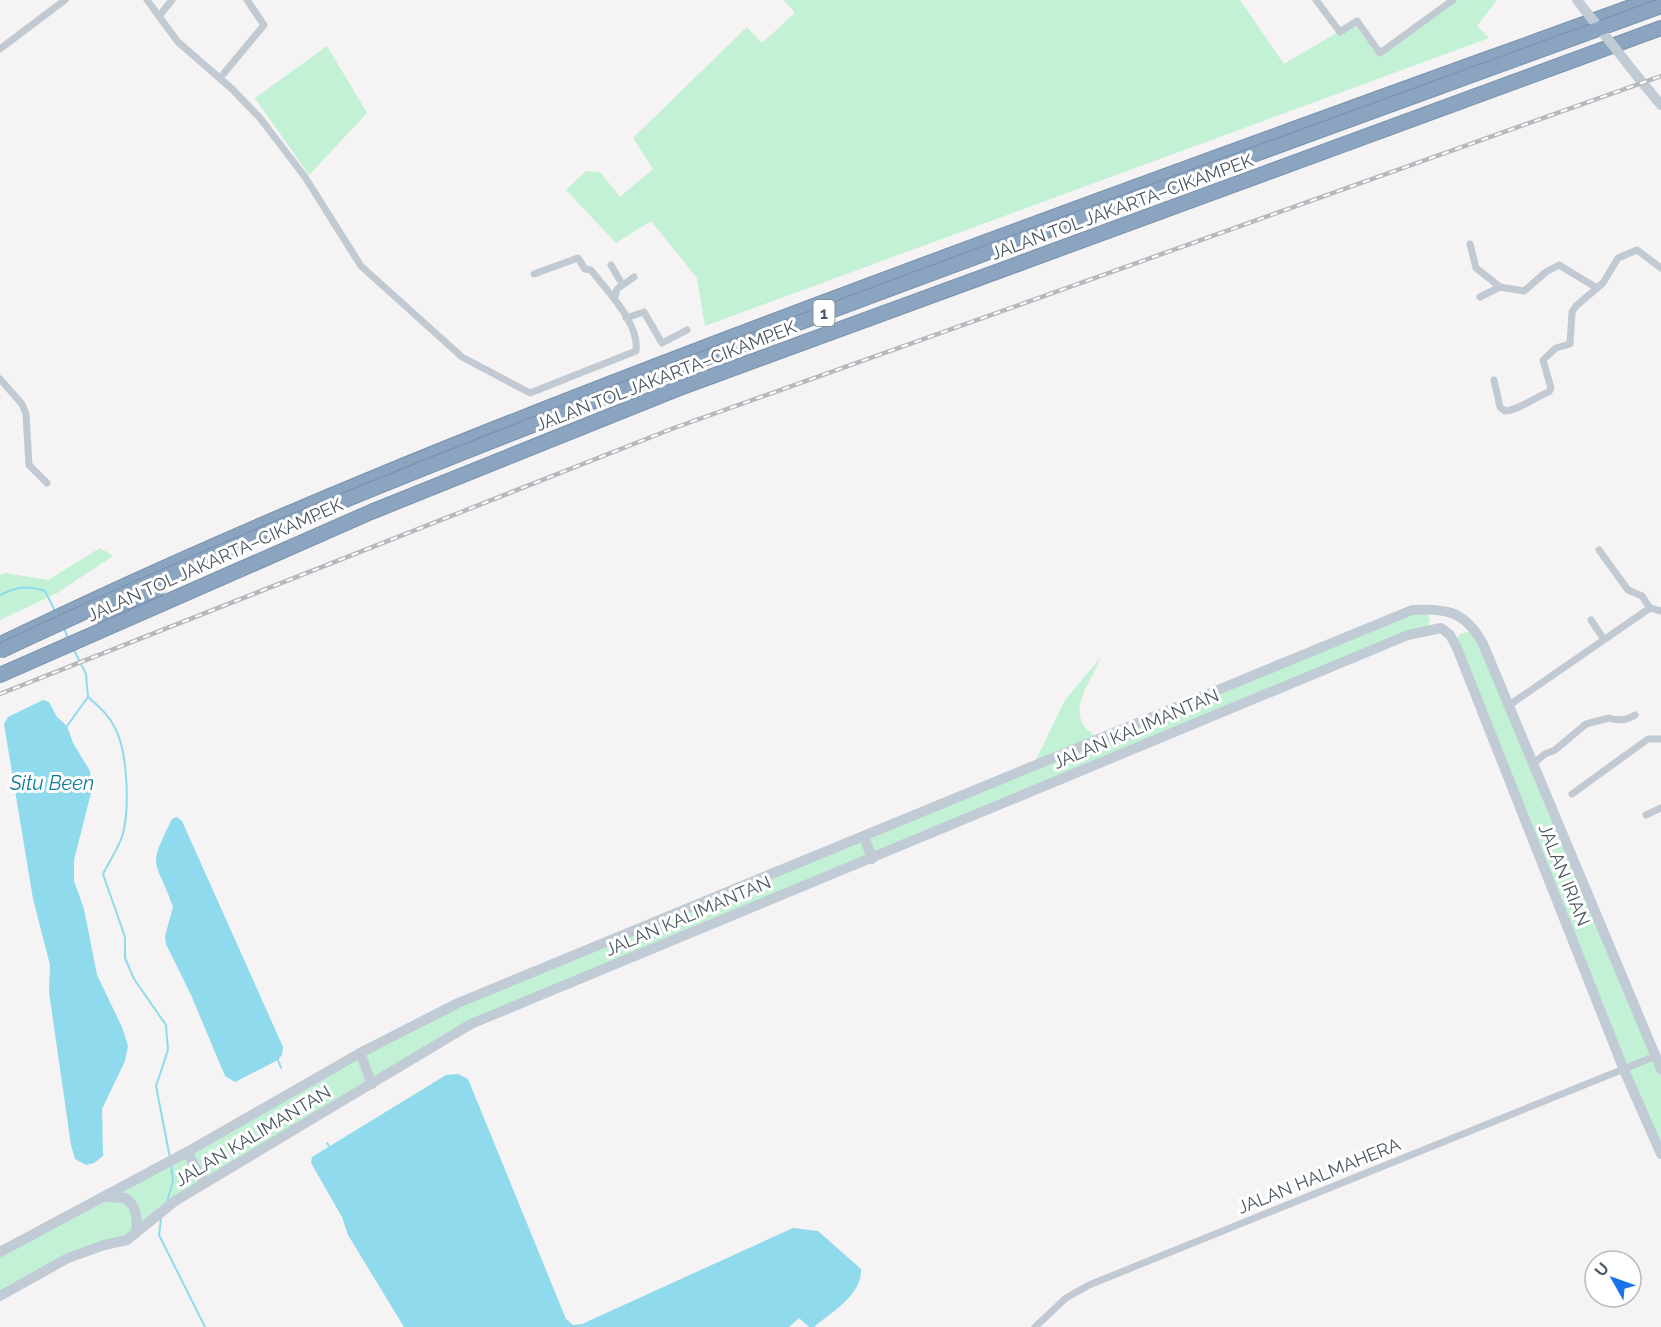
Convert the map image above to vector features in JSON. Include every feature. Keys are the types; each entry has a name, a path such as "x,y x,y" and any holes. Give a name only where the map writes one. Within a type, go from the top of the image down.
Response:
{"highway":[{"name":"JALAN TOL JAKARTA–CIKAMPEK","path":"0,644 74,608 347,490 684,354 1650,0"},
{"name":"1","path":"0,651 117,596 533,424 892,287 1661,6"},
{"name":"1","path":"0,658 361,501 742,351 1661,14"},
{"name":"JALAN TOL JAKARTA–CIKAMPEK","path":"0,675 371,512 677,389 1661,28"}],"street":[{"path":"0,49 65,0"},
{"path":"147,0 178,42 220,78 274,135 361,266 468,361 526,392 536,392 636,351 634,334 615,297 604,288 591,270 586,270 577,258 534,274"},
{"path":"159,16 172,0"},
{"path":"220,78 264,25 247,0"},
{"path":"1316,0 1340,32 1357,21 1380,53 1453,0"},
{"path":"1577,0 1661,105"},
{"path":"1470,244 1476,268 1500,287 1524,291 1546,272 1559,266 1597,288"},
{"path":"1494,380 1500,407 1504,411 1513,410 1529,399 1550,391 1543,360 1556,348 1570,344 1572,312 1584,297 1607,279 1618,258 1627,253 1639,251 1661,268"},
{"path":"611,265 622,284"},
{"path":"615,297 617,289 634,277"},
{"path":"1480,297 1500,287"},
{"path":"626,318 644,312 662,343 687,330"},
{"path":"0,379 22,404 26,414 29,465 47,483"},
{"path":"1599,550 1628,591 1642,596 1650,608 1661,611"},
{"path":"1508,706 1603,638 1650,608"},
{"path":"1412,610 1425,612 1429,618 1428,627 1423,630"},
{"name":"JALAN IRIAN","path":"1412,610 1450,611 1477,633 1658,1055 1661,1070"},
{"name":"JALAN KALIMANTAN","path":"0,1252 188,1152 360,1053 459,1003 1412,610"},
{"path":"1591,620 1603,638"},
{"name":"JALAN IRIAN","path":"1423,630 1441,628 1449,635 1456,647 1624,1070 1661,1154"},
{"name":"JALAN KALIMANTAN","path":"0,1296 68,1258 104,1245 123,1243 175,1201 471,1024 872,859 1144,743 1423,630"},
{"path":"1456,647 1460,634 1466,631 1477,633"},
{"path":"1533,763 1590,722 1609,718 1614,721 1623,718 1627,720 1635,715"},
{"path":"1572,794 1648,739 1661,739"},
{"path":"1647,815 1661,808"},
{"path":"864,836 872,859"},
{"path":"360,1053 372,1084"},
{"name":"JALAN HALMAHERA","path":"1035,1327 1066,1298 1089,1285 1658,1055"},
{"path":"188,1152 204,1184"},
{"path":"105,1197 126,1198 132,1204 138,1214 136,1233"}],"green space":[{"path":"784,0 1240,0 1284,64 1353,23 1376,52 1448,0 1497,0 1477,26 1489,38 705,326 697,278 651,221 616,243 566,190 586,171 600,172 620,197 653,169 633,138 747,27 762,43 795,13"},
{"path":"327,46 367,113 309,175 255,98"},
{"path":"100,548 113,556 57,593 0,620 0,575 5,573 48,580"},
{"path":"1412,610 1427,614 1430,620 1428,627 471,1024 204,1183 127,1240 104,1245 0,1296 0,1254 458,1003 1033,766 1065,700 1101,657 1085,691 1080,712 1081,721 1099,738"},
{"path":"1471,631 1477,633 1661,1069 1661,1156 1455,643 1460,634"}],"water":[{"name":"Situ Been","path":"43,700 49,702 57,717 67,726 73,743 90,771 92,789 74,860 74,881 84,909 97,975 122,1027 128,1046 125,1061 102,1109 103,1156 94,1163 86,1165 75,1159 71,1145 49,992 50,965 33,899 4,724 8,717"},
{"path":"177,817 182,821 283,1047 282,1055 278,1060 235,1082 225,1076 191,995 166,944 165,936 173,907 158,871 156,857 172,819"},
{"path":"458,1074 468,1079 566,1319 573,1325 582,1324 793,1228 818,1231 861,1269 857,1287 845,1302 814,1327 809,1327 799,1318 789,1327 404,1327 348,1235 342,1217 311,1163 312,1157 446,1075"}],"waterway":[{"path":"0,595 22,588 45,591 56,613"},
{"path":"63,626 69,640"},
{"path":"73,648 86,674 88,697 113,723 123,752 127,797 125,826 120,842 103,874 125,937 125,958 134,979 166,1025 168,1050 156,1086 170,1158"},
{"path":"67,726 88,697"},
{"path":"278,1060 281,1068"},
{"path":"167,1202 173,1181 171,1164"},
{"path":"161,1219 159,1235 205,1327"}],"railway":[{"path":"0,694 674,428 1661,76"}]}
